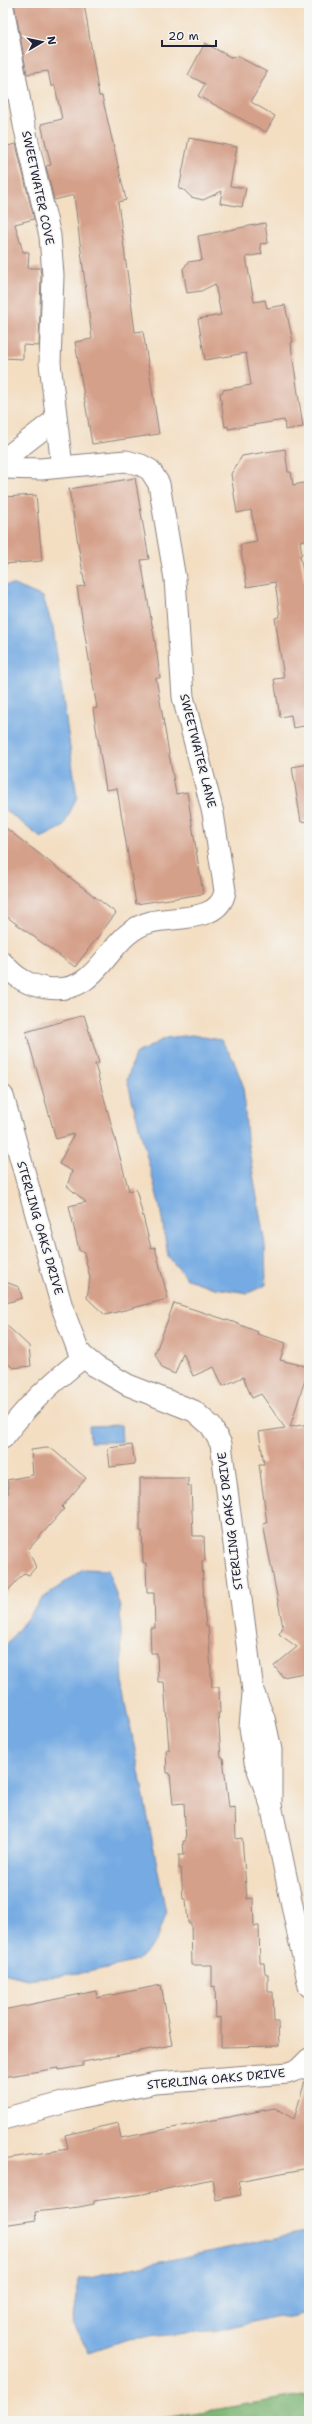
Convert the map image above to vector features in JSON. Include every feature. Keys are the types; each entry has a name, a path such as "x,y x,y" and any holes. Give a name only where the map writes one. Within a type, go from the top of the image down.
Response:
{"street":[{"name":"SWEETWATER COVE","path":"3,7 24,125 50,236 53,275 50,363 62,467"},
{"path":"3,460 56,419"},
{"name":"SWEETWATER LANE","path":"3,468 62,467 132,462 150,470 159,484 175,578 183,697 213,813 225,891 222,904 211,912 150,922 135,927 123,937 96,971 72,987 51,988 35,986 18,978 3,962"},
{"name":"STERLING OAKS DRIVE","path":"3,1096 62,1307 78,1350 94,1366 128,1385 194,1411 207,1422 216,1434 224,1455 237,1577 253,1691 250,1727 255,1762 271,1805 309,1986"},
{"path":"3,1438 41,1393 84,1357"},
{"name":"STERLING OAKS DRIVE","path":"3,2119 81,2098 156,2083 288,2073 298,2069 309,2059"}],"green space":[{"path":"309,2394 309,2421 145,2421"}],"water":[{"path":"3,585 14,585 43,597 53,628 77,797 63,827 41,838 3,808"},
{"path":"192,1035 221,1040 233,1059 243,1085 247,1138 265,1245 266,1285 248,1293 215,1288 187,1279 168,1256 160,1207 127,1080 135,1054 166,1038"},
{"path":"121,1425 122,1442 90,1442 89,1426"},
{"path":"83,1569 108,1570 120,1607 123,1687 166,1913 157,1940 137,1961 88,1972 27,1979 3,1973 3,1649 42,1599"},
{"path":"309,2231 309,2310 301,2314 290,2317 278,2316 218,2330 128,2339 89,2352 73,2326 79,2279"}],"building":[{"path":"14,3 84,3 99,96 102,96 126,200 118,202 135,332 143,331 159,434 92,444 75,342 92,339 74,195 54,200 46,166 51,165 41,124 62,119 55,86 51,86 48,71 27,74"},
{"path":"205,43 232,58 237,56 267,72 251,102 275,116 266,132 198,96 205,84 188,75"},
{"path":"189,138 237,147 230,186 246,188 242,207 220,203 222,191 203,200 191,197 184,190 179,189"},
{"path":"16,144 34,219 15,224 23,252 29,252 28,268 40,268 41,275 39,346 23,345 23,359 3,358 3,147"},
{"path":"265,223 268,243 260,244 262,254 246,257 254,302 265,300 267,308 285,305 293,342 291,342 292,353 303,427 285,430 284,420 228,429 228,426 225,427 220,393 223,392 223,390 251,385 246,353 205,360 198,319 221,315 215,284 201,291 187,293 183,269 188,262 202,260 198,236"},
{"path":"285,449 288,472 291,472 293,485 309,482 309,539 300,541 302,554 300,555 307,596 309,596 309,725 293,728 291,715 280,717 274,679 284,678 275,618 280,617 275,582 247,587 240,545 257,542 251,510 237,513 231,474 242,456"},
{"path":"135,478 149,559 141,560 157,654 160,678 156,678 176,794 187,792 203,894 136,904 117,788 106,790 93,709 97,708 77,587 85,586 69,489"},
{"path":"36,495 42,561 3,564 3,497"},
{"path":"309,764 309,821 301,822 292,767"},
{"path":"3,826 116,913 75,967 3,914"},
{"path":"84,1015 99,1063 95,1064 129,1191 136,1189 151,1248 155,1247 168,1299 105,1315 87,1298 90,1278 84,1253 79,1250 69,1206 86,1202 67,1186 72,1171 59,1164 74,1134 56,1139 26,1032"},
{"path":"3,1281 19,1287 22,1298 3,1304"},
{"path":"174,1303 233,1322 258,1332 257,1334 286,1343 280,1360 309,1367 290,1427 309,1424 309,1672 283,1677 274,1666 297,1647 279,1634 283,1627 263,1524 267,1523 259,1464 264,1464 259,1432 285,1428 261,1394 252,1398 243,1377 223,1386 214,1367 193,1376 183,1353 175,1374 163,1369 155,1354"},
{"path":"3,1322 29,1346 31,1366 13,1368 3,1359"},
{"path":"132,1445 135,1464 110,1467 108,1448"},
{"path":"46,1448 52,1449 86,1478 62,1507 64,1509 28,1550 36,1567 29,1575 24,1573 3,1596 3,1494 9,1493 7,1480 33,1475 31,1450"},
{"path":"140,1478 188,1478 188,1486 191,1486 193,1536 204,1536 205,1561 202,1561 204,1608 206,1626 208,1626 212,1687 219,1687 220,1713 218,1713 221,1758 223,1758 229,1808 235,1807 236,1839 242,1838 247,1899 253,1898 254,1926 259,1926 260,1963 264,1963 265,1973 268,1975 268,1992 273,1992 274,2022 278,2022 279,2046 221,2047 221,2017 216,2018 215,1986 212,1987 212,1965 192,1965 191,1923 188,1923 186,1899 183,1899 181,1868 179,1869 179,1855 184,1855 183,1841 186,1841 184,1803 173,1804 170,1773 167,1773 166,1750 169,1750 164,1682 158,1682 157,1653 151,1653 150,1628 155,1628 154,1593 147,1593 146,1563 143,1563 142,1531 140,1531"},
{"path":"161,1985 172,2045 83,2062 83,2066 59,2070 58,2068 3,2077 3,2010 96,1991 97,1998"},
{"path":"305,2081 309,2082 309,2168 238,2181 241,2195 216,2200 212,2179 143,2194 94,2201 94,2204 79,2207 35,2212 36,2220 3,2225 3,2159 68,2149 65,2135 118,2123 121,2138 275,2108 294,2119"}]}
